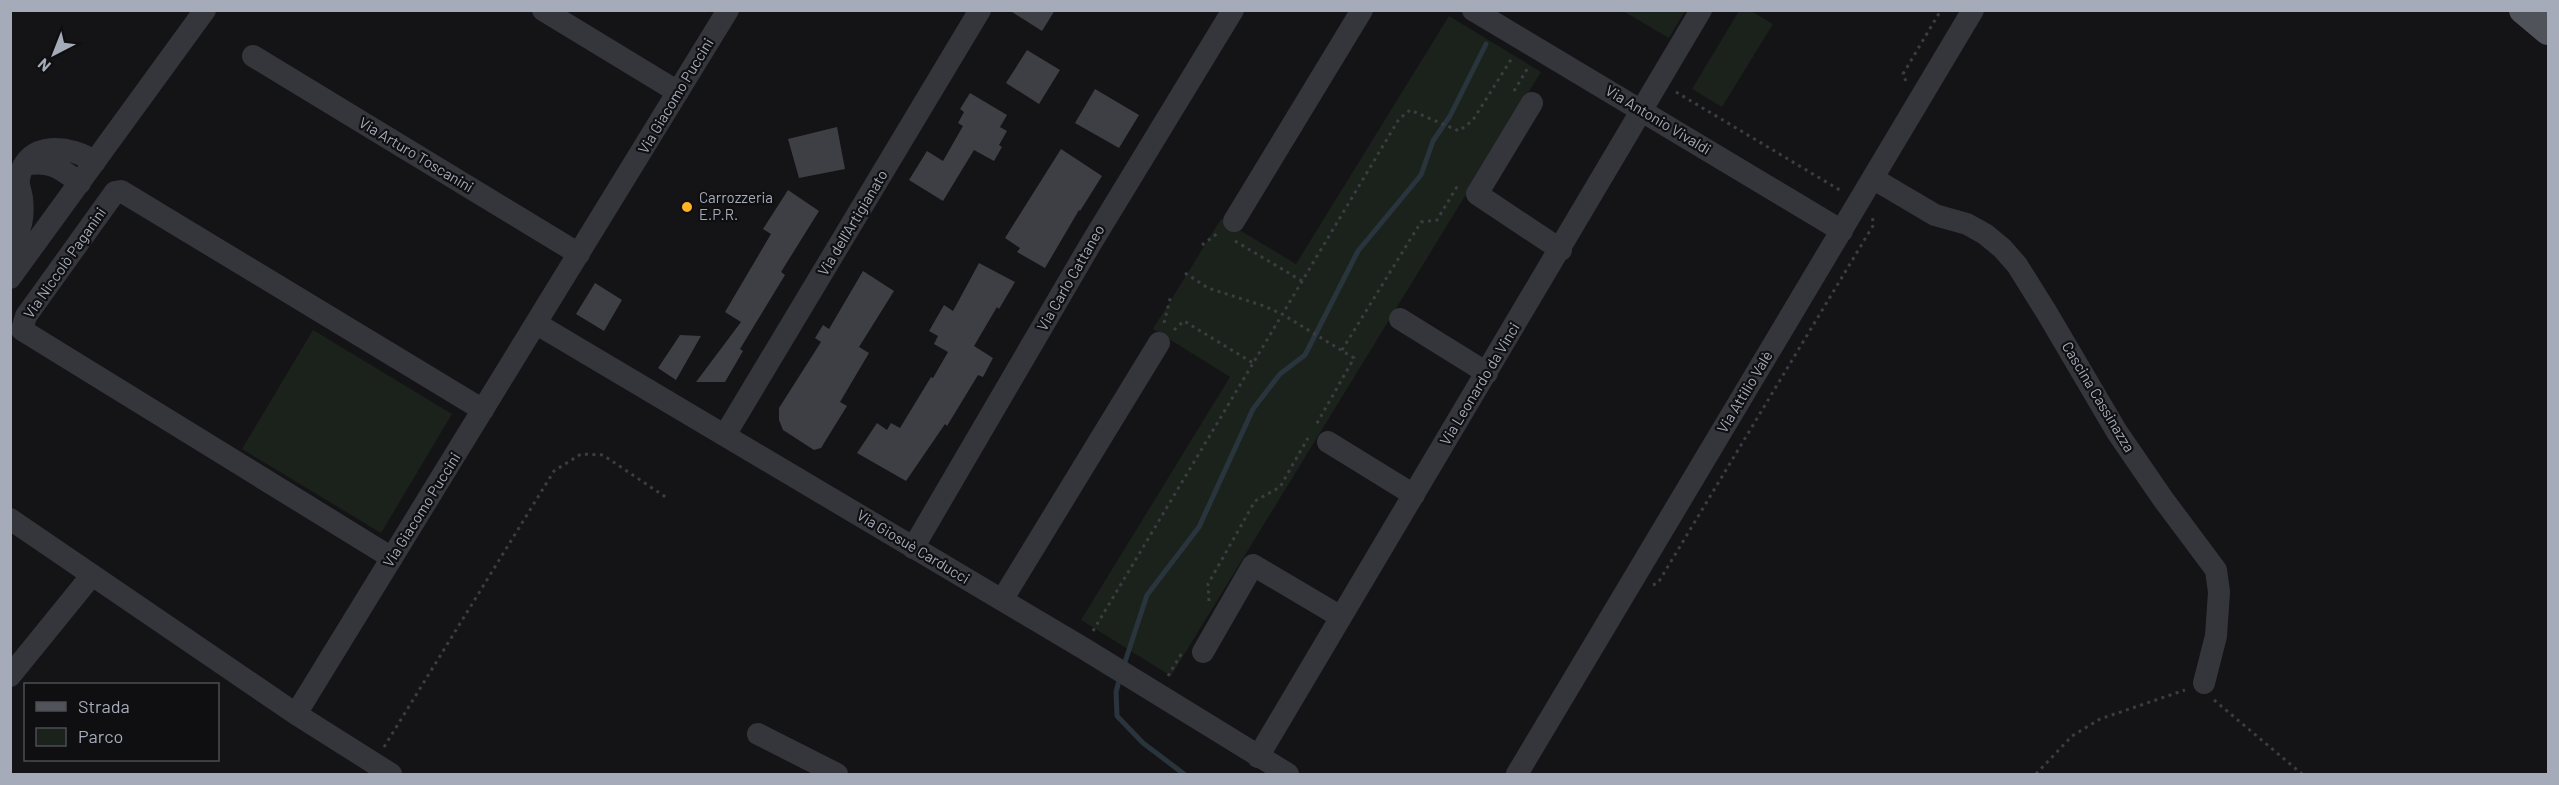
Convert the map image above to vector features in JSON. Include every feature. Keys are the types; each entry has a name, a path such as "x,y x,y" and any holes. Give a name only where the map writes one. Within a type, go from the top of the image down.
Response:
{"main road":[{"path":"2523,10 2548,31"}],"street":[{"path":"10,278 205,10"},
{"path":"543,10 678,92"},
{"name":"Via Giacomo Puccini","path":"296,714 728,10"},
{"name":"Via dell'Artigianato","path":"725,435 980,10"},
{"name":"Via Carlo Cattaneo","path":"914,548 1095,235 1233,10"},
{"path":"1234,221 1362,10"},
{"name":"Via Antonio Vivaldi","path":"1473,10 1842,231"},
{"name":"Via Leonardo da Vinci","path":"1258,756 1561,250 1701,10"},
{"name":"Via Attilio Valè","path":"1517,774 1973,10"},
{"name":"Via Arturo Toscanini","path":"253,56 579,254"},
{"path":"1532,103 1477,194 1561,250"},
{"path":"10,246 23,224 19,180 25,165 36,154 51,148 68,148 82,153 95,162"},
{"path":"25,165 40,162 58,167 80,183"},
{"name":"Cascina Cassinazza","path":"1874,179 1935,215 1967,224 1985,234 2017,265 2117,432 2163,500 2216,570 2220,591 2216,636 2204,683"},
{"name":"Via Niccolò Paganini","path":"392,558 22,330 26,316 115,192 121,191 483,410"},
{"path":"1400,320 1487,374"},
{"name":"Via Giosuè Carducci","path":"537,324 1106,661 1288,774"},
{"path":"1002,600 1159,343"},
{"path":"1317,436 1414,495"},
{"path":"10,519 296,714 382,769"},
{"path":"1195,649 1253,565 1341,617"},
{"path":"10,676 92,575"},
{"path":"758,734 837,774"}],"path":[{"path":"1509,100 1531,45"},
{"path":"1083,648 1399,119 1410,110 1460,131 1473,120 1531,45"},
{"path":"1659,82 1847,194"},
{"path":"1342,350 1421,222 1437,220 1461,180"},
{"path":"1234,221 1235,241 1302,281"},
{"path":"1185,273 1208,288 1282,314 1354,358 1317,436 1280,487 1255,501 1208,584 1209,609"},
{"path":"1159,343 1171,295"},
{"path":"1159,343 1184,321 1253,363"},
{"path":"382,769 532,503 554,471 580,454 603,455 667,498"},
{"path":"1148,687 1195,649"},
{"path":"2036,774 2072,736 2100,719 2204,683 2214,699 2302,774"}],"green space":[{"path":"1623,11 1685,11 1669,38"},
{"path":"1739,11 1751,11 1773,24 1722,107 1692,89"},
{"path":"1449,16 1541,72 1171,676 1081,620 1230,377 1153,329 1221,219 1296,264"},
{"path":"313,330 452,414 381,533 242,449"}],"building":[{"path":"1009,10 1055,10 1042,31"},
{"path":"1027,50 1060,70 1039,104 1006,83"},
{"path":"1095,89 1139,115 1119,148 1075,123"},
{"path":"970,93 1007,115 1000,127 1007,131 994,161 974,150 943,201 909,180 927,151 943,161 963,126 958,123 964,112 960,109"},
{"path":"837,127 845,169 799,178 788,139"},
{"path":"1061,149 1102,176 1045,268 1017,252 1020,248 1005,238"},
{"path":"788,190 819,211 781,272 785,275 740,349 743,351 725,382 696,382 741,322 725,312 771,234 763,229"},
{"path":"979,263 1015,282 974,346 993,358 983,377 978,375 947,426 945,424 906,481 857,453 877,423 887,430 891,423 900,428 931,377 933,378 948,352 934,344 938,336 929,331 944,305 953,311"},
{"path":"863,271 894,291 859,347 869,353 840,402 847,406 821,448 814,450 783,430 779,420 779,408 821,342 815,338 823,325 829,329"},
{"path":"595,283 622,300 604,331 576,314"},
{"path":"680,335 701,336 676,380 658,368"}],"waterway":[{"path":"1124,665 1147,595 1199,527 1253,409 1280,374 1305,355 1358,251 1421,175 1433,141 1450,116 1486,44"},
{"path":"1120,677 1116,692 1117,716 1143,743 1184,774"}],"place":[{"name":"Carrozzeria E.P.R.","path":"687,207"}]}
